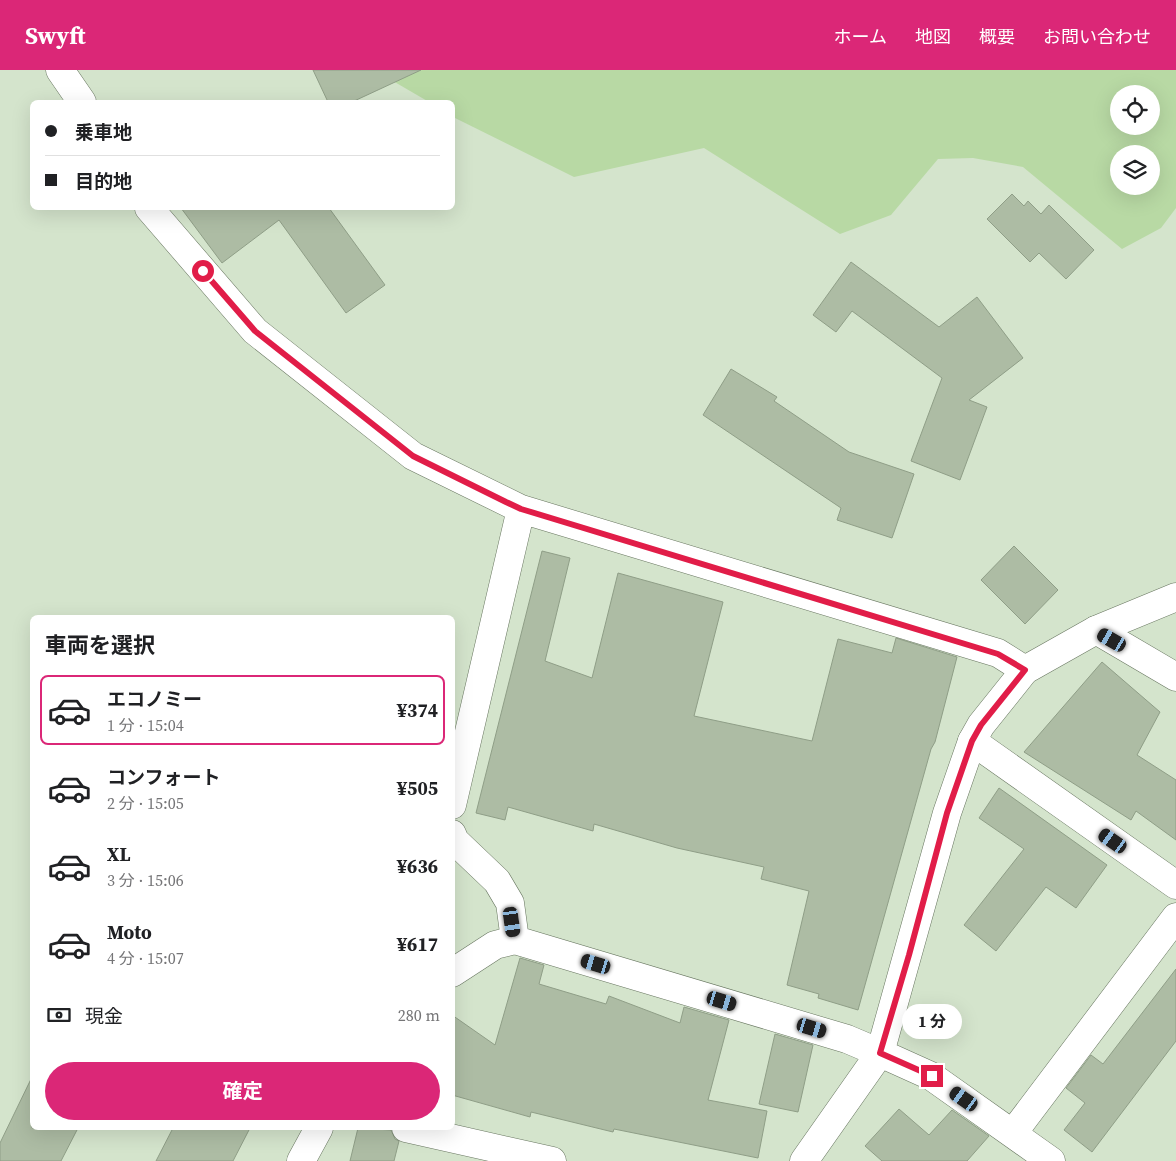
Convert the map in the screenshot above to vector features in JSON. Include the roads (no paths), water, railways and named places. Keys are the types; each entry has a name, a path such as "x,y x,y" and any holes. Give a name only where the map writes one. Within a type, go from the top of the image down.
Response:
{"street":[{"path":"60,70 81,100"},
{"path":"151,210 255,331 413,456 521,509 998,654 1025,670"},
{"path":"455,780 459,746 521,509"},
{"path":"804,1161 880,1053 909,955 947,813 972,741 981,725 1025,670 1096,630 1176,597"},
{"path":"1096,630 1176,677"},
{"path":"972,741 1176,885"},
{"path":"455,841 497,881 510,903 515,940"},
{"path":"1013,1133 1176,917"},
{"path":"455,971 495,945 515,940 848,1039 932,1076 1051,1161"},
{"path":"301,1161 318,1130"},
{"path":"415,1130 552,1161"}]}
